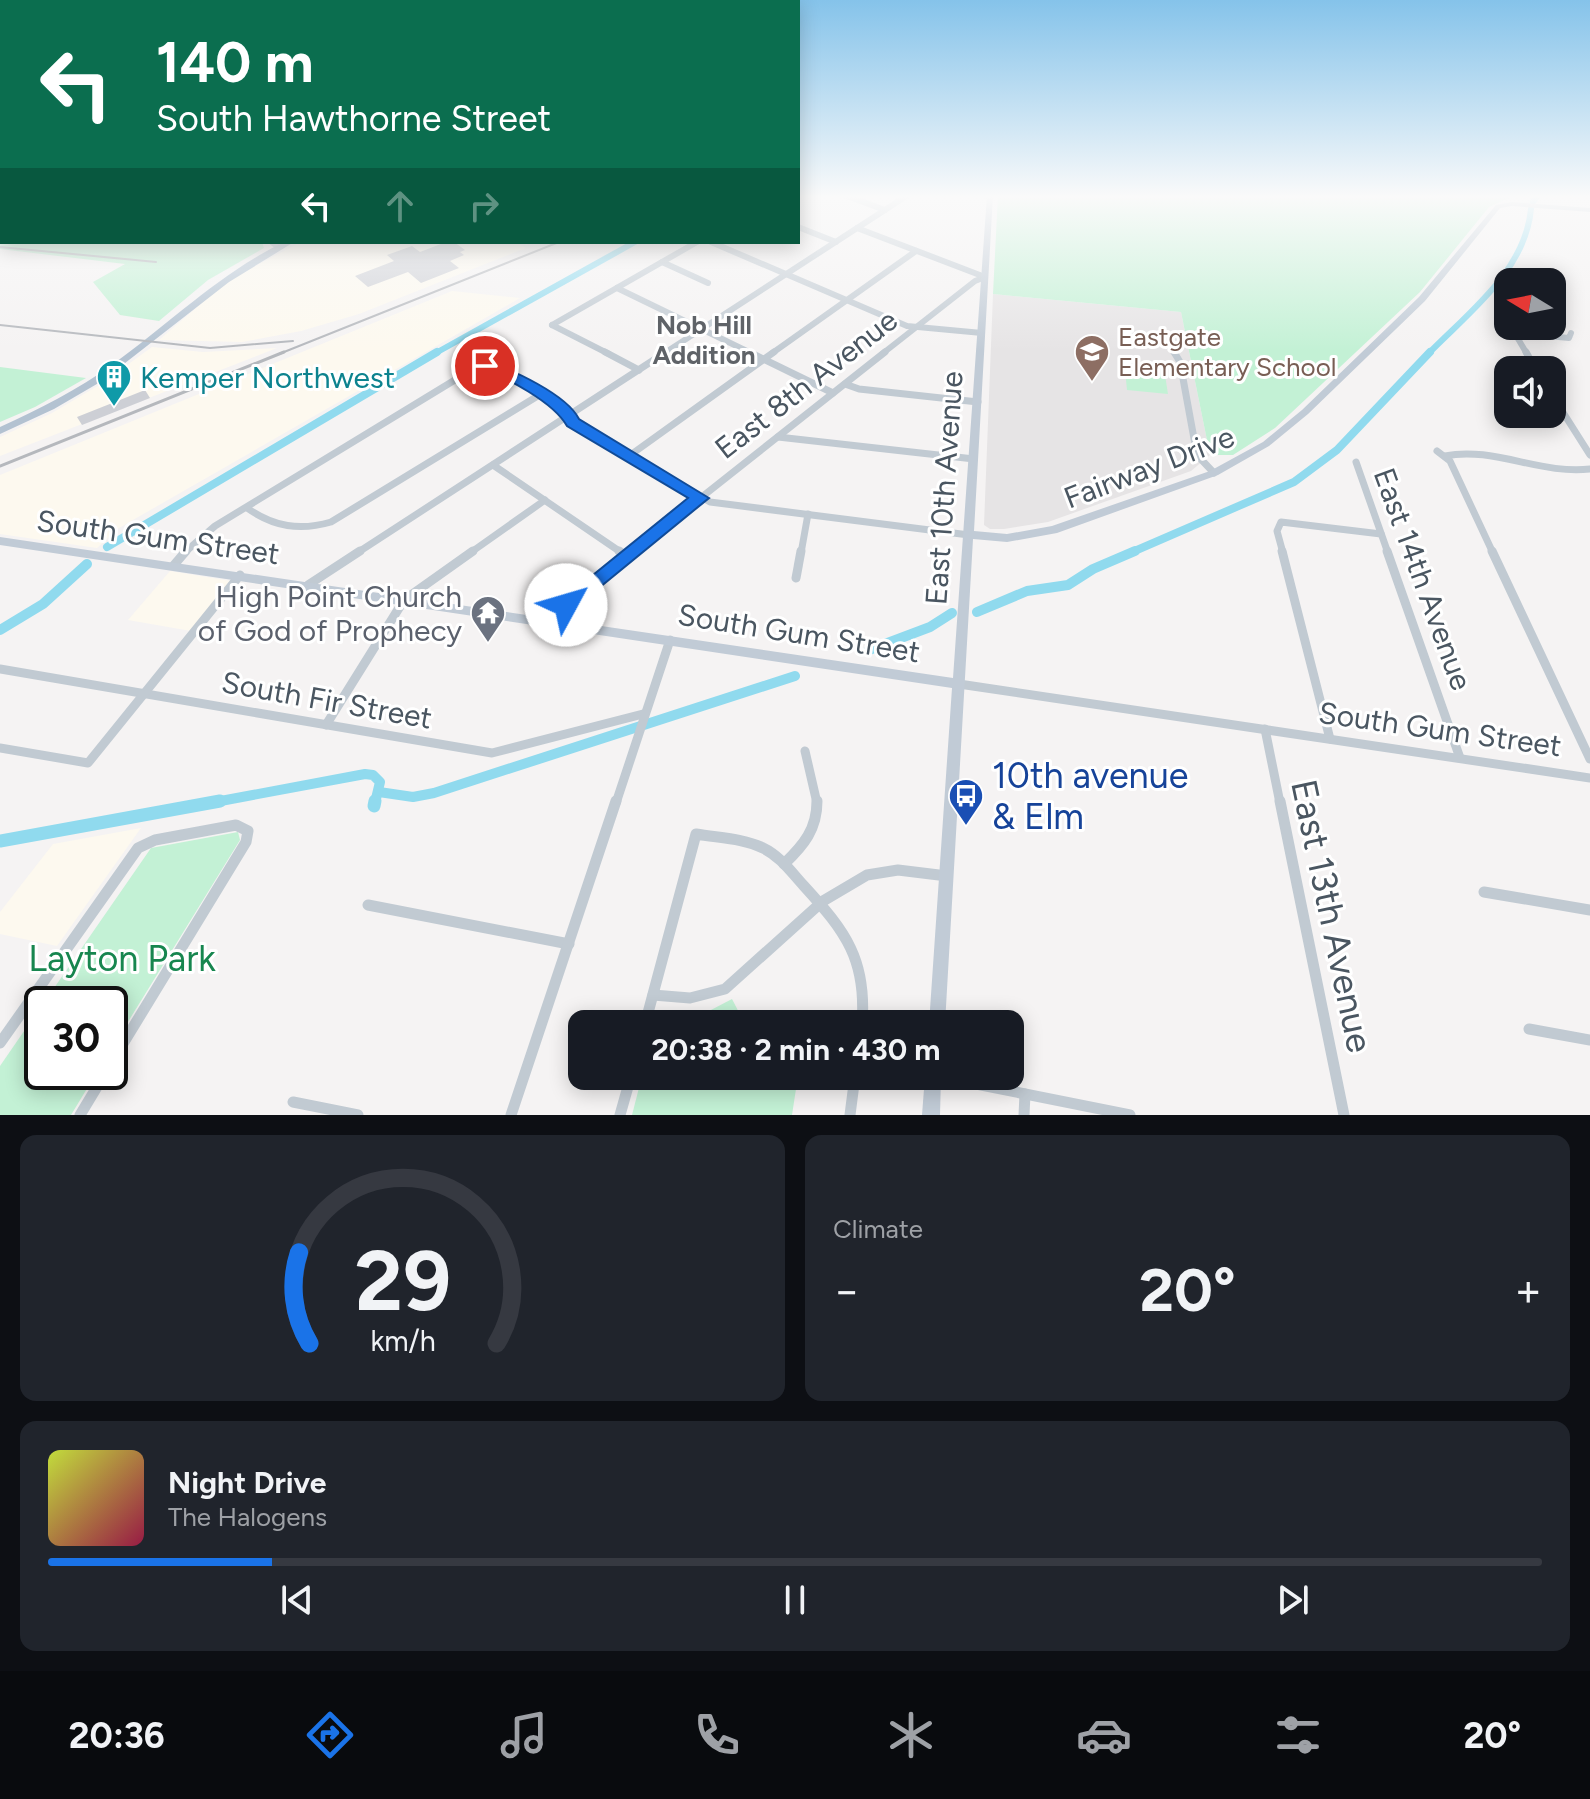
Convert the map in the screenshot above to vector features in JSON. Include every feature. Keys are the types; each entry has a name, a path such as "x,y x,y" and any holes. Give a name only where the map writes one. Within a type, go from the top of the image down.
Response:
{"main road":[{"path":"0,431 96,380 129,358 213,286 271,247"}],"street":[{"path":"639,370 552,325 688,247"},
{"path":"723,247 915,328 982,333"},
{"path":"308,585 828,247"},
{"path":"906,247 985,277"},
{"name":"East 10th Avenue","path":"938,1010 987,247"},
{"name":"Fairway Drive","path":"969,535 1007,538 1045,533 1214,473 1266,444 1305,412 1422,299 1464,247"},
{"path":"629,456 916,251"},
{"path":"662,262 708,283"},
{"name":"East 8th Avenue","path":"545,621 975,281 985,277"},
{"path":"617,288 833,393"},
{"path":"1527,356 1518,341 1519,335 1569,338 1571,333"},
{"path":"1169,345 1180,362 1197,455 1214,473"},
{"path":"174,565 204,534 468,372 485,366 499,370 541,394 567,410 573,422 700,498 969,535"},
{"path":"845,384 859,389 978,402"},
{"path":"247,508 265,521 283,526 310,528 331,522 541,394"},
{"path":"1566,417 1590,455"},
{"path":"778,437 974,459"},
{"path":"1590,469 1539,467 1461,453 1441,454 1590,759"},
{"name":"East 14th Avenue","path":"1356,462 1460,758"},
{"path":"493,465 626,556"},
{"path":"326,725 404,600 545,500"},
{"path":"796,578 808,514"},
{"name":"East 13th Avenue","path":"1330,739 1277,531 1281,522 1291,521 1381,534"},
{"name":"South Gum Street","path":"0,541 1590,778"},
{"path":"0,748 88,763 240,575"},
{"path":"511,1115 670,640"},
{"name":"South Fir Street","path":"0,669 492,753 640,723"},
{"name":"East 13th Avenue","path":"1265,729 1344,1115"},
{"path":"784,864 806,843 818,809 818,793 805,751"},
{"path":"40,986 142,845 236,825 248,831 246,842 128,1035"},
{"path":"649,1010 696,834 762,847 784,864 847,936 857,956 865,998 864,1010"},
{"path":"653,995 693,998 710,996 725,989 821,905 854,881 879,872 905,870 947,876"},
{"path":"1484,892 1590,910"},
{"path":"368,905 569,944"},
{"path":"2,1038 24,1008"},
{"path":"1529,1029 1590,1040"},
{"path":"80,1115 95,1090"},
{"path":"620,1115 627,1090"},
{"path":"850,1115 853,1090"},
{"path":"931,1115 933,1090"},
{"path":"1005,1090 1130,1115"},
{"path":"1024,1115 1025,1094"},
{"path":"293,1102 358,1115"}],"shaded area":[{"path":"291,247 526,248 359,314 301,331 242,342 159,340 217,290"},
{"path":"452,291 520,298 119,528 97,548 0,534 0,475"},
{"name":"Eastgate Elementary School","path":"993,294 1181,312 1210,455 1191,471 1048,522 1004,529 990,529 984,525"},
{"path":"152,347 203,352 277,348 0,456 0,437 52,413 101,384"},
{"path":"170,571 231,581 191,631 128,620"},
{"path":"141,828 57,946 0,934 0,912 53,844"}],"green space":[{"path":"995,247 1457,247 1420,292 1275,428 1233,455 1210,455 1181,312 993,294"},
{"path":"264,248 208,280 159,321 120,315 93,282 125,264 0,249"},
{"path":"0,367 86,378 35,407 0,422"},
{"path":"1125,370 1165,375 1168,394 1127,390"},
{"name":"Layton Park","path":"238,832 240,840 128,1022 128,986 55,986 151,848"},
{"path":"732,999 738,1010 711,1010"},
{"path":"24,1031 24,1090 86,1090 71,1115 0,1115 0,1066"},
{"path":"638,1090 796,1090 792,1115 632,1115"}],"building":[{"path":"409,247 420,252 433,247 461,247 465,250 460,252 464,255 450,261 459,268 421,283 408,272 368,287 355,276 394,261 387,255"},
{"name":"Kemper Northwest","path":"145,390 150,398 82,425 77,417"}],"waterway":[{"path":"434,354 626,247"},
{"path":"1429,353 1493,289 1520,247"},
{"path":"107,547 437,352"},
{"path":"1130,553 1294,482 1337,450 1429,353"},
{"path":"977,612 1027,591 1068,585 1093,569 1135,551"},
{"path":"0,630 43,604 87,564"},
{"path":"869,650 930,627 952,613"},
{"path":"379,792 413,797 434,793 795,676"},
{"path":"210,803 365,774 373,775 380,782 375,803"},
{"path":"0,841 220,801"},
{"path":"374,806 375,801"}],"railway":[{"path":"0,247 156,262"},
{"path":"284,352 546,247"},
{"path":"0,325 210,348 293,341"},
{"path":"0,466 284,352"},
{"path":"279,354 284,352"}],"place":[{"name":"Eastgate Elementary School","path":"1092,383"},
{"name":"Kemper Northwest","path":"114,408"},
{"name":"High Point Church of God of Prophecy","path":"488,644"},
{"name":"10th avenue & Elm","path":"966,827"}],"district":[{"name":"Nob Hill Addition","path":"704,340"}],"route":[{"path":"485,366 499,370 567,410 573,422 700,498 566,605"}]}
